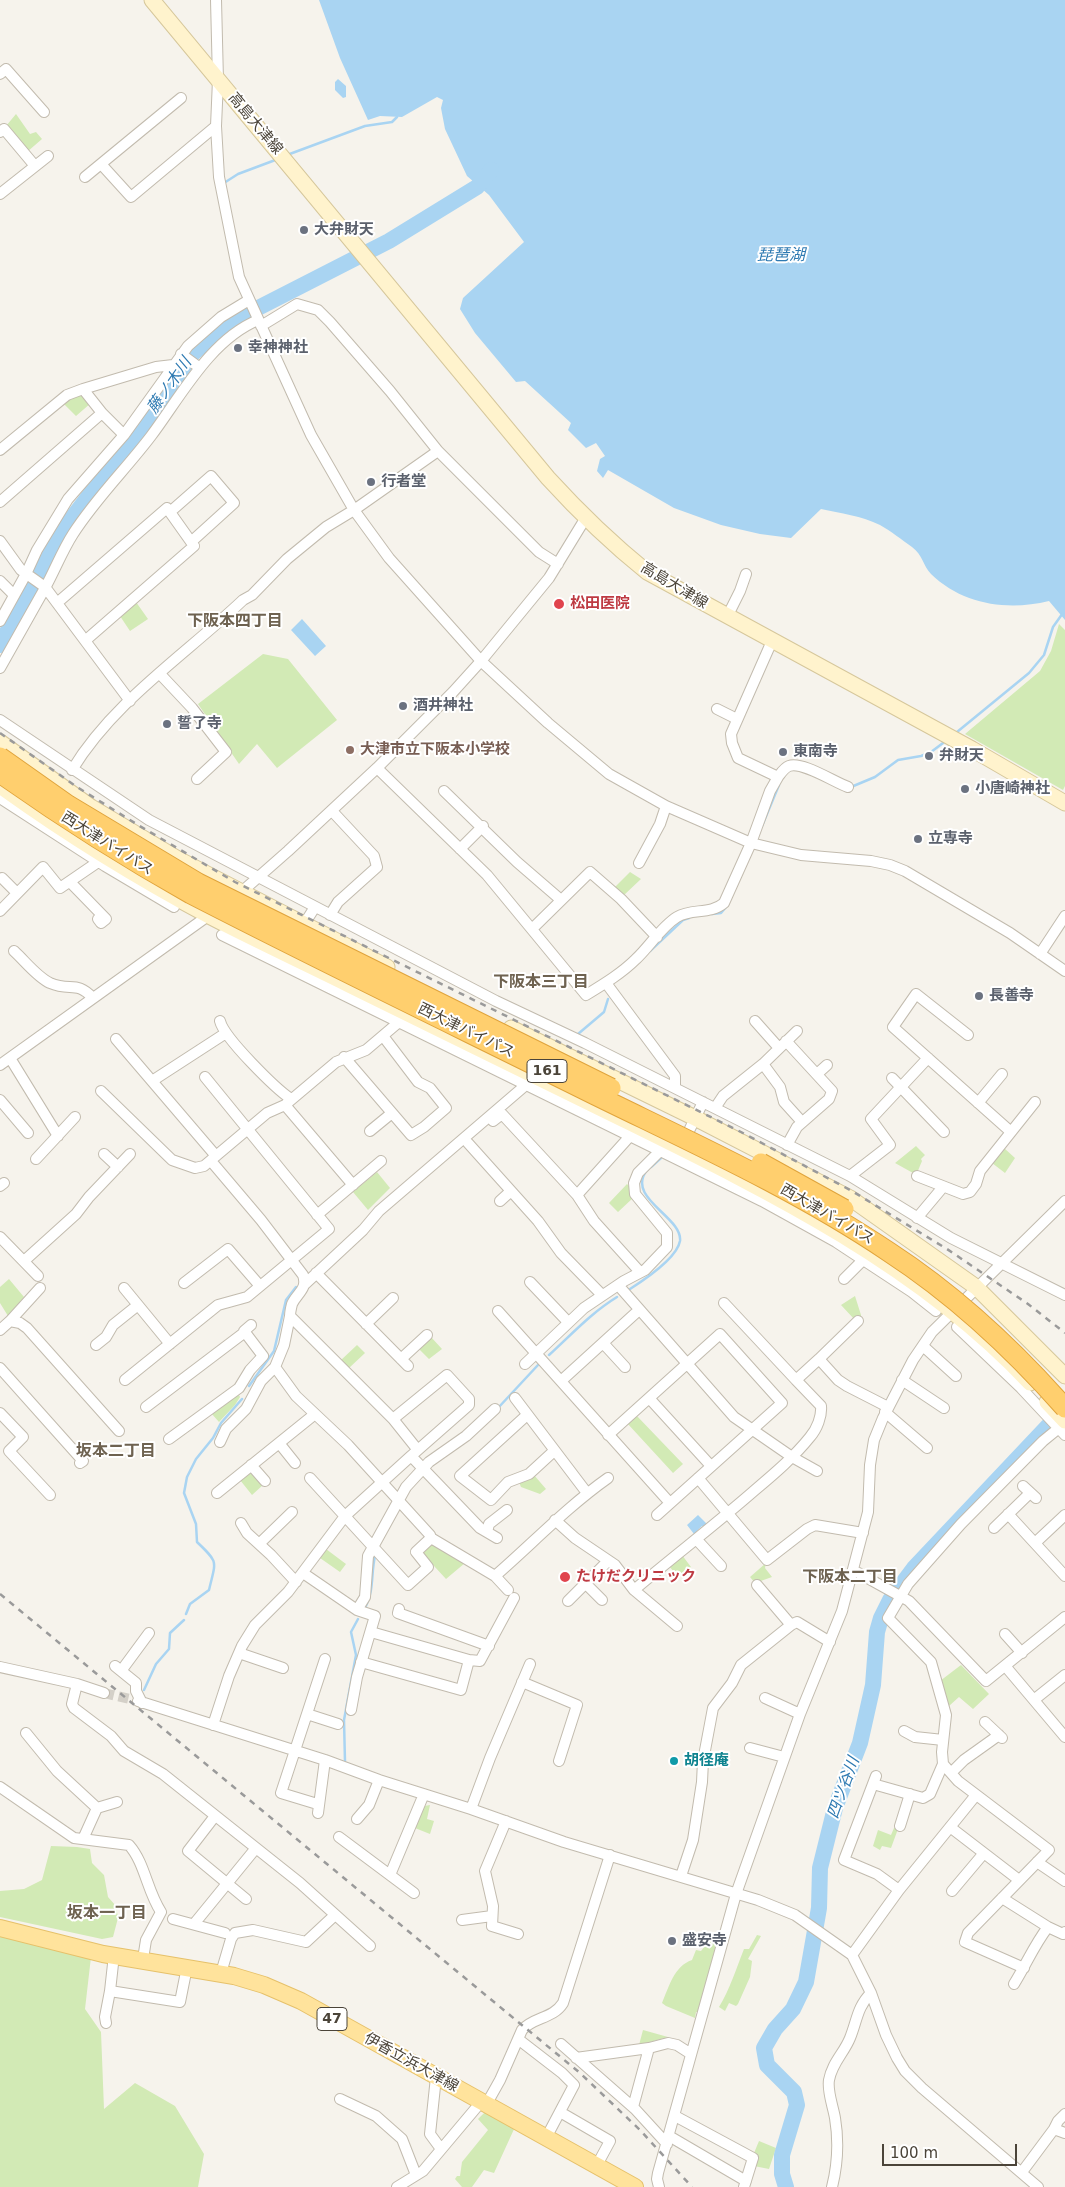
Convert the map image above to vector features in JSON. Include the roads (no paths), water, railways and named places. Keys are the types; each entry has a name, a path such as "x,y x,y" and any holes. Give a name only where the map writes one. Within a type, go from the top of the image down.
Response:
{"highway":[{"name":"西大津バイパス","path":"0,757 68,805 198,883 716,1140 819,1194 897,1242 940,1272 1016,1337 1065,1389"},
{"name":"西大津バイパス","path":"0,773 128,859 191,894 702,1148 787,1191 846,1224 932,1282 1006,1346 1060,1420"}],"main road":[{"name":"伊香立浜大津線","path":"0,1928 114,1955 221,1974 264,1985 301,2001 635,2187"}],"street":[{"name":"高島大津線","path":"152,0 548,478 610,542 647,572 772,642 972,749 1065,803"},
{"path":"216,0 218,80 216,126 219,177 240,277 311,435 354,510 389,558 481,661 583,754 609,774 666,806 752,843 800,855 890,865 923,880 1010,933 1065,971"},
{"path":"0,74 6,69 44,112"},
{"path":"84,176 101,164 176,99"},
{"path":"101,164 131,198 216,126"},
{"path":"0,132 4,129 35,166"},
{"path":"0,194 48,156"},
{"path":"0,621 14,595 28,575 37,550 68,499 124,435 181,354 221,317 250,302"},
{"path":"0,668 73,534 101,494 150,437 200,368 232,336 246,325 297,304 318,310 356,350 438,451 539,552 558,564"},
{"path":"181,354 200,368"},
{"path":"0,450 67,395 156,367 173,365"},
{"path":"83,389 102,413 124,435"},
{"path":"0,502 102,413"},
{"path":"72,770 87,746 130,701 243,600 252,595 287,559 326,527 354,510 438,451"},
{"path":"170,512 211,476 234,503 191,542"},
{"path":"57,603 167,508 194,546 86,640"},
{"path":"0,1065 240,893 377,768 481,661 558,564 585,518"},
{"path":"0,541 28,575 44,585 130,701"},
{"path":"727,617 746,574"},
{"path":"0,581 14,595"},
{"path":"772,642 736,719 731,734 732,743 738,758 778,777"},
{"path":"160,674 192,708 226,752 197,779"},
{"path":"717,709 736,719"},
{"path":"0,720 149,820 496,1001 850,1176 917,1218 1000,1264 1065,1295"},
{"path":"0,742 91,807 178,859 240,893 695,1118 850,1198 976,1287 1065,1376"},
{"path":"377,768 487,875 515,910 533,928 586,995 606,983 635,960 676,918 686,913 716,910 724,903 752,843 770,791 786,768 791,765 823,775 848,787"},
{"path":"0,786 46,826"},
{"path":"444,791 483,826 517,862 561,900"},
{"path":"0,798 174,907"},
{"path":"639,863 660,824 666,806"},
{"path":"330,915 338,902 377,868 374,856 332,810"},
{"path":"460,849 483,826"},
{"path":"65,838 98,862 137,884 208,916 245,940 678,1153 775,1196 839,1234 914,1289 936,1311"},
{"path":"0,911 43,867 60,888 98,862"},
{"path":"533,928 590,872 621,899 657,937"},
{"path":"2,878 18,893"},
{"path":"70,882 106,919 101,923 98,919"},
{"path":"285,960 303,924 315,907"},
{"path":"1040,954 1065,916"},
{"path":"222,935 245,940"},
{"path":"14,950 46,981 65,988 79,987 85,989 93,998"},
{"path":"316,975 399,1022 528,1084 548,1088 661,1150 678,1153 836,1242 952,1312 1060,1420 961,1524 897,1595 888,1618 931,1662 946,1715 943,1764 930,1794 922,1798 875,1780 844,1860 877,1874 899,1890"},
{"path":"606,983 675,1076 674,1088"},
{"path":"968,1035 916,994 894,1027 1011,1132"},
{"path":"220,1021 226,1033 288,1102 353,1185"},
{"path":"755,1021 817,1074 832,1091 829,1099 797,1127 787,1145"},
{"path":"101,1091 172,1160 195,1168 204,1166 267,1113 288,1102 344,1058 366,1050 399,1022"},
{"path":"715,1108 723,1096 763,1064 797,1031"},
{"path":"152,1081 226,1033"},
{"path":"344,1058 411,1135 424,1127 446,1108 430,1088 418,1082 383,1036"},
{"path":"116,1038 213,1158 303,1275 305,1284 292,1304 284,1344 275,1367 261,1381 253,1397 238,1419 226,1429 220,1442"},
{"path":"548,1088 563,1053 578,1040"},
{"path":"10,1058 58,1136"},
{"path":"850,1176 890,1145 871,1119 928,1058"},
{"path":"763,1064 780,1087 784,1102 802,1122"},
{"path":"817,1074 827,1065"},
{"path":"978,1103 1002,1074"},
{"path":"125,1380 218,1305 247,1297 329,1229 246,1130 205,1077"},
{"path":"892,1078 944,1132"},
{"path":"319,1276 379,1211 528,1084"},
{"path":"0,1100 28,1133"},
{"path":"678,1153 703,1102"},
{"path":"917,1176 963,1194 970,1192 976,1184 980,1171 1035,1102"},
{"path":"370,1132 392,1113"},
{"path":"457,1153 502,1114 577,1195 594,1222 640,1272"},
{"path":"36,1159 75,1117"},
{"path":"577,1195 631,1135"},
{"path":"468,1143 538,1221 561,1253 602,1295"},
{"path":"525,1364 568,1322 602,1295 645,1270 667,1247 667,1233 635,1194 634,1183 638,1173 661,1150"},
{"path":"104,1154 118,1167"},
{"path":"24,1261 76,1214 130,1154"},
{"path":"317,1215 381,1161"},
{"path":"917,1218 943,1187"},
{"path":"500,1201 511,1191"},
{"path":"659,2187 657,2179 736,1894 800,1714 842,1612 868,1512 870,1465 874,1440 902,1380 932,1332 1065,1201"},
{"path":"0,1237 38,1276"},
{"path":"184,1283 228,1248 260,1286"},
{"path":"305,1284 319,1276 350,1251"},
{"path":"844,1279 863,1260"},
{"path":"319,1276 404,1363 426,1335"},
{"path":"530,1282 568,1322"},
{"path":"618,1285 734,1417 792,1457 817,1471"},
{"path":"0,1330 40,1288"},
{"path":"124,1288 170,1344"},
{"path":"366,1324 393,1298"},
{"path":"634,1590 681,1550 697,1540 792,1457 811,1437 821,1411 821,1406 724,1302"},
{"path":"96,1345 106,1337 113,1325 138,1305"},
{"path":"498,1310 670,1503"},
{"path":"561,1381 639,1310"},
{"path":"290,1316 393,1419 423,1468 480,1528 497,1538"},
{"path":"10,1321 20,1323 27,1328 119,1431"},
{"path":"796,1380 819,1359 845,1329 858,1321"},
{"path":"957,1327 982,1343"},
{"path":"146,1406 248,1328 263,1356 250,1370 239,1388 169,1439"},
{"path":"608,1435 720,1334 782,1403 657,1515"},
{"path":"603,1343 625,1367"},
{"path":"923,1346 956,1376"},
{"path":"819,1359 838,1380 887,1410 927,1448"},
{"path":"275,1367 296,1396 348,1445 431,1538 495,1576 511,1594 489,1646 480,1661 470,1660 371,1632"},
{"path":"0,1368 83,1463"},
{"path":"213,1725 229,1676 239,1653 256,1625 296,1582 345,1516 414,1452 469,1405 469,1399 447,1375 393,1419"},
{"path":"902,1380 944,1408"},
{"path":"239,1388 253,1397"},
{"path":"514,1398 587,1493"},
{"path":"649,1398 711,1466"},
{"path":"357,1610 365,1596 366,1564 406,1487 423,1468 466,1436 495,1409"},
{"path":"0,1414 23,1438 9,1451 50,1495"},
{"path":"217,1493 315,1414"},
{"path":"527,1415 460,1476 491,1500 508,1482 529,1474 554,1451"},
{"path":"278,1443 295,1464"},
{"path":"252,1466 265,1481"},
{"path":"310,1478 408,1585 428,1566 416,1552 431,1538"},
{"path":"495,1576 534,1542 555,1520 608,1478"},
{"path":"698,1478 767,1560 807,1528 815,1525 863,1532"},
{"path":"994,1528 1030,1492"},
{"path":"487,1532 489,1524 507,1510 497,1506"},
{"path":"259,1544 292,1512"},
{"path":"1008,1514 1065,1576"},
{"path":"1035,1542 1065,1515"},
{"path":"555,1520 575,1538 615,1566 634,1590 677,1626"},
{"path":"241,1523 247,1533 296,1582"},
{"path":"697,1540 720,1566"},
{"path":"568,1601 608,1561"},
{"path":"854,1570 909,1601 986,1681 1006,1667 1065,1617"},
{"path":"303,1573 357,1610 375,1616 361,1662 351,1710"},
{"path":"586,1584 602,1600"},
{"path":"757,1585 791,1625"},
{"path":"399,1609 398,1614 489,1646"},
{"path":"681,1876 693,1840 702,1782 703,1761 713,1708 732,1683 741,1665 791,1625 797,1622 830,1642"},
{"path":"149,1633 118,1669 136,1683 136,1691 140,1702 295,1750 378,1780 471,1808 564,1842 681,1876 795,1915 852,1955 871,1993 886,2036 905,2071 922,2088 1038,2187"},
{"path":"1006,1634 1022,1653"},
{"path":"239,1653 283,1668"},
{"path":"325,1659 281,1793 316,1808 325,1760"},
{"path":"361,1662 462,1690 470,1660"},
{"path":"471,1808 530,1664"},
{"path":"0,1667 77,1684 104,1693"},
{"path":"1006,1667 1062,1726 1065,1737"},
{"path":"1035,1699 1065,1675"},
{"path":"522,1682 577,1705 559,1762"},
{"path":"77,1684 72,1704 74,1708 111,1736 124,1751 163,1774 300,1883 370,1946"},
{"path":"765,1698 800,1714"},
{"path":"307,1714 338,1724"},
{"path":"951,1773 964,1760 1001,1737 985,1722"},
{"path":"904,1731 915,1737 943,1740"},
{"path":"26,1733 57,1771 97,1808"},
{"path":"750,1748 784,1757"},
{"path":"943,1764 976,1795 1049,1850 968,1933 965,1942 1024,1968"},
{"path":"357,1819 369,1805 378,1780"},
{"path":"0,1786 74,1838 129,1845 136,1852 154,1900 161,1912 146,1940 143,1959"},
{"path":"390,1875 424,1794"},
{"path":"900,1826 910,1794"},
{"path":"852,1955 899,1890 976,1795"},
{"path":"83,1839 97,1808 117,1802"},
{"path":"216,1816 188,1851 246,1899"},
{"path":"506,1821 485,1871 491,1896 492,1926 518,1934"},
{"path":"950,1827 1019,1880"},
{"path":"339,1837 414,1892"},
{"path":"194,1924 256,1848"},
{"path":"952,1891 984,1853"},
{"path":"397,2187 423,2171 483,2103 500,2080 525,2027 558,2011 563,2003 610,1855"},
{"path":"1037,1862 1065,1881"},
{"path":"1002,1898 1048,1927 1063,1934 1065,1932"},
{"path":"221,1974 231,1939 235,1933 253,1930 306,1942 336,1915"},
{"path":"462,1920 492,1916"},
{"path":"173,1919 225,1933"},
{"path":"1014,1984 1035,1944 1048,1927"},
{"path":"106,2023 105,2017 114,1955"},
{"path":"110,1992 180,2002 187,1968"},
{"path":"832,2187 839,2158 829,2081 833,2067 850,2039 856,2015 864,2000 871,1993"},
{"path":"518,2039 562,2073 574,2085 546,2138"},
{"path":"576,2058 649,2048 668,2043 677,2045 691,2054"},
{"path":"561,2044 668,2140 745,2184 753,2158 675,2116"},
{"path":"633,2107 649,2048"},
{"path":"436,2077 430,2134 441,2150"},
{"path":"340,2099 376,2116 402,2139 416,2175"},
{"path":"560,2112 610,2141 597,2165"},
{"path":"1022,2172 1065,2114"},
{"path":"1054,2129 1065,2133"}],"water":[{"name":"琵琶湖","path":"319,0 1065,0 1065,620 1049,601 1033,604 1002,605 972,599 957,593 931,574 912,547 884,527 866,519 821,509 791,538 760,534 721,525 674,508 608,470 603,478 597,471 600,459 605,456 596,443 586,448 568,430 571,423 525,381 516,382 475,333 460,309 463,298 524,242 489,195 467,176 445,129 441,108 443,100 437,97 402,117 380,116 368,120 340,58"},
{"path":"338,79 346,86 346,97 343,98 335,90 335,82"},
{"path":"302,619 326,646 315,656 291,630"},
{"path":"698,1515 707,1524 694,1534 687,1525"}],"waterway":[{"path":"287,155 365,126 392,122 397,117"},
{"path":"224,183 238,174 278,159"},
{"name":"藤ノ木川","path":"0,645 62,531 167,394 190,356 233,319 389,241 477,187 491,170"},
{"path":"957,732 1029,673 1044,655 1053,627 1065,610"},
{"path":"851,787 875,777 898,760 921,756 931,752 943,743"},
{"path":"762,826 779,785"},
{"path":"712,914 721,913 726,907"},
{"path":"650,951 683,920 689,918"},
{"path":"578,1034 604,1012 608,999"},
{"path":"651,1167 661,1158"},
{"path":"630,1289 667,1261 678,1248 680,1241 679,1232 643,1190 642,1180 647,1170"},
{"path":"249,1386 274,1351 286,1300 296,1287"},
{"path":"549,1355 590,1317 617,1297"},
{"path":"498,1408 538,1365"},
{"path":"186,1614 190,1604 209,1590 214,1567 209,1554 197,1542 196,1524 184,1493 187,1477 196,1459 213,1438 221,1423 242,1399"},
{"name":"四ツ谷川","path":"786,2187 782,2174 782,2155 797,2105 794,2092 767,2065 764,2048 775,2029 793,2009 806,1982 819,1908 820,1868 835,1808 860,1743 873,1685 877,1632 881,1618 890,1600 914,1568 1048,1426"},
{"path":"366,1606 369,1600 375,1556"},
{"path":"345,1762 344,1720 356,1655 351,1632 358,1619"},
{"path":"144,1690 156,1664 169,1649 170,1633 184,1620"}],"tunnel":[{"path":"104,1693 138,1701"}],"railway":[{"path":"0,733 77,787 235,882 741,1132 852,1191 947,1249 1028,1304 1065,1333"},
{"path":"0,1594 580,2073 640,2130 692,2187"}],"place":[{"name":"大弁財天","path":"304,230"},
{"name":"幸神神社","path":"238,348"},
{"name":"行者堂","path":"371,482"},
{"name":"松田医院","path":"559,604"},
{"name":"酒井神社","path":"403,706"},
{"name":"誓了寺","path":"167,724"},
{"name":"大津市立下阪本小学校","path":"350,750"},
{"name":"東南寺","path":"783,752"},
{"name":"弁財天","path":"929,756"},
{"name":"小唐崎神社","path":"965,789"},
{"name":"立専寺","path":"918,839"},
{"name":"長善寺","path":"979,996"},
{"name":"たけだクリニック","path":"565,1577"},
{"name":"胡径庵","path":"674,1761"},
{"name":"盛安寺","path":"672,1941"}],"district":[{"name":"下阪本四丁目","path":"235,622"},
{"name":"下阪本三丁目","path":"541,983"},
{"name":"坂本二丁目","path":"116,1452"},
{"name":"下阪本二丁目","path":"850,1578"},
{"name":"坂本一丁目","path":"107,1914"}]}
